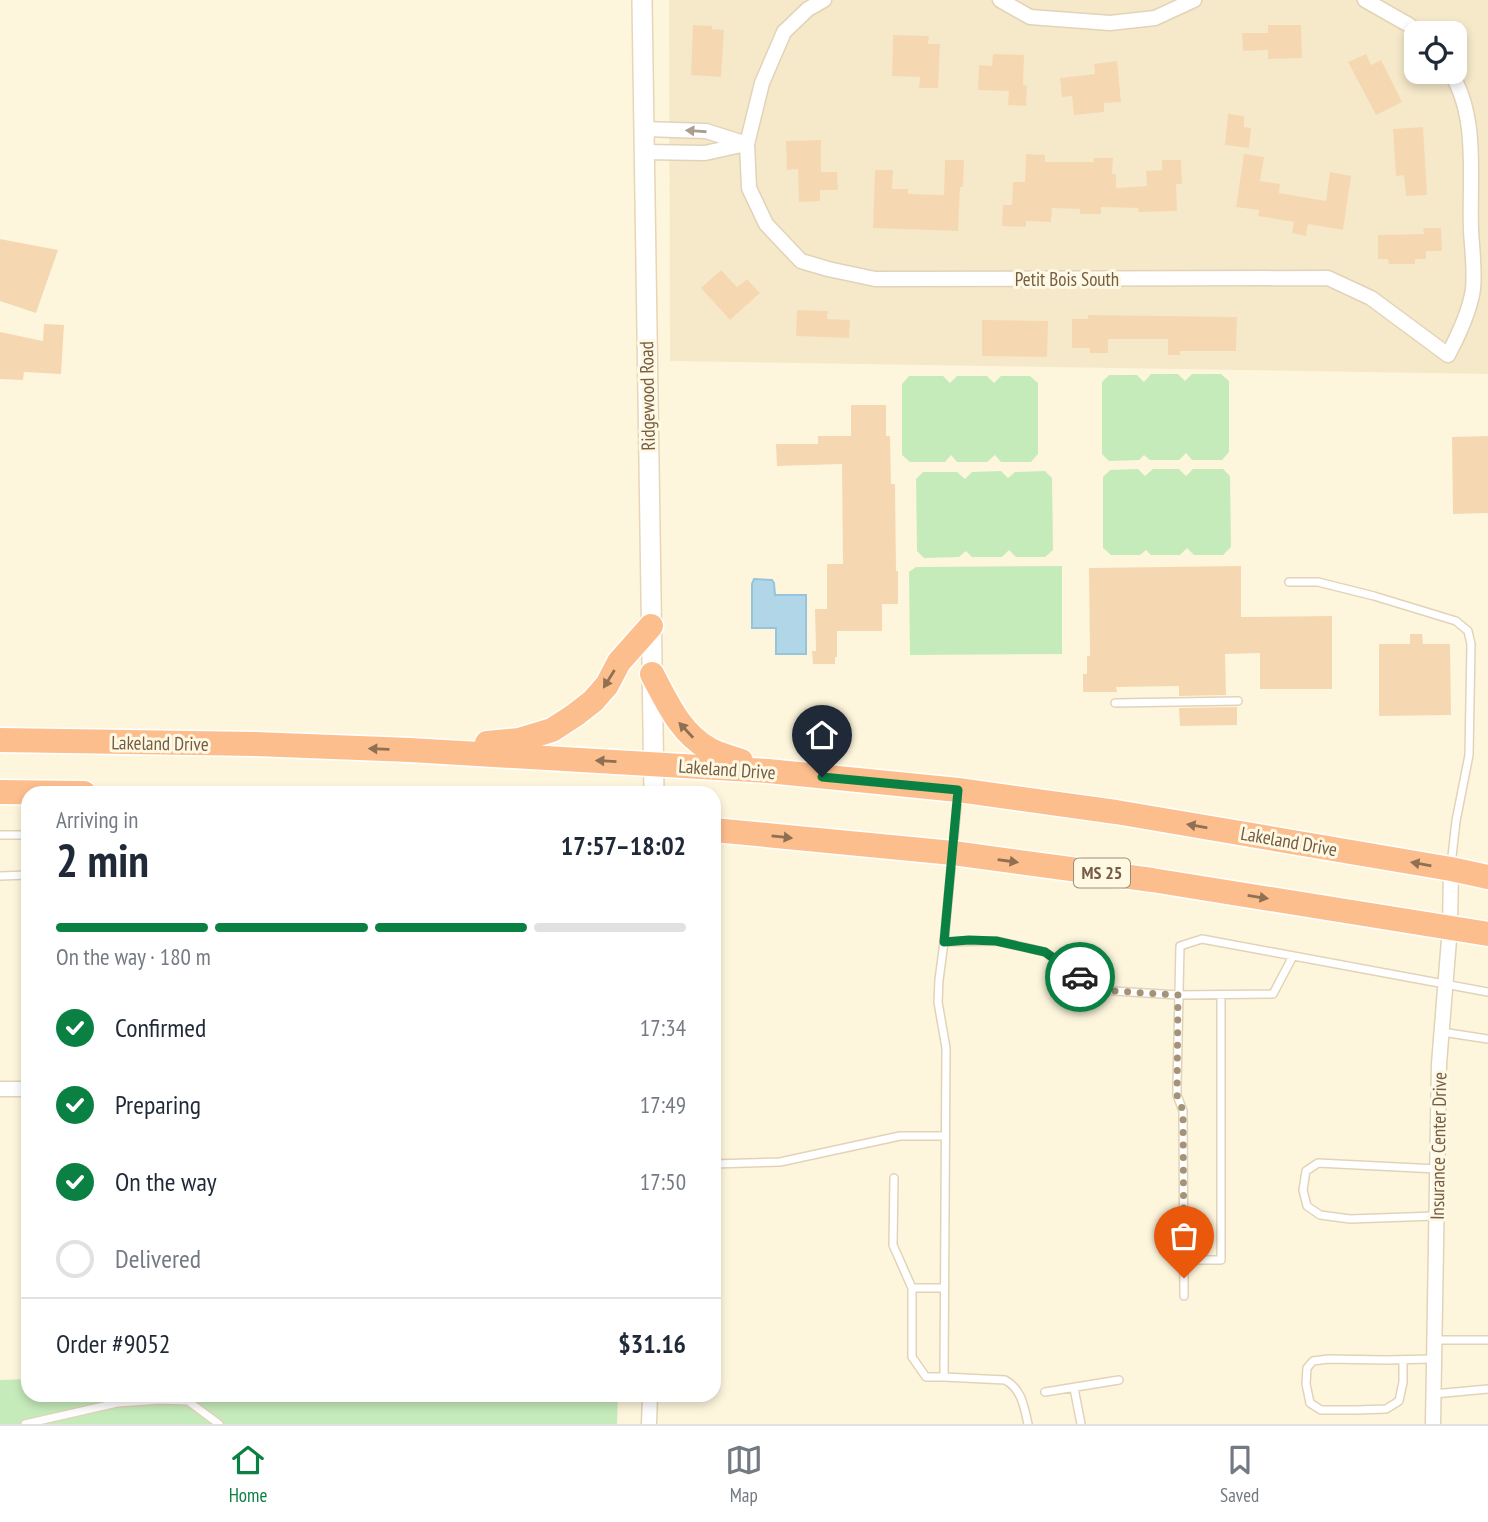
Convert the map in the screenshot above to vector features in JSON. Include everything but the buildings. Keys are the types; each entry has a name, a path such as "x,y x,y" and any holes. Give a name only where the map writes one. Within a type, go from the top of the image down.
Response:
{"highway":[{"path":"410,750 519,740 552,730 593,701 607,685 619,662 651,626"},
{"path":"652,674 681,726 695,739 710,750 768,771"},
{"name":"Lakeland Drive","path":"0,740 255,744 410,750 768,771 958,790 1116,812 1488,877"},
{"path":"0,792 21,792"},
{"name":"MS 25","path":"721,831 953,853 1152,880 1488,934"}],"street":[{"name":"Ridgewood Road","path":"642,0 654,786"},
{"name":"Petit Bois South","path":"824,0 808,9 784,32 762,83 747,144 749,188 766,224 801,261 875,279 1328,278 1371,298 1448,355 1460,331 1473,291 1474,263 1470,129 1464,98 1456,84"},
{"path":"1000,0 1030,16 1110,23 1155,18 1194,0"},
{"path":"1365,0 1404,22"},
{"path":"644,129 706,131 747,144"},
{"path":"644,152 705,153 747,144"},
{"name":"Insurance Center Drive","path":"1433,1424 1439,1064 1450,927 1451,869"},
{"path":"0,1089 21,1089"},
{"path":"649,1424 650,1402"}],"lane":[{"path":"1289,582 1318,582 1374,596 1456,621 1468,631 1471,643 1469,755 1451,869"},
{"path":"1115,703 1238,701"},
{"path":"944,1377 946,1048 938,1002 958,790"},
{"path":"0,835 21,835"},
{"path":"0,876 21,875"},
{"path":"1184,1296 1183,1111 1177,1095 1180,946 1202,939 1488,992"},
{"path":"944,942 996,941 1033,949 1045,952 1083,979 1114,991 1178,995 1273,994 1293,956"},
{"path":"1184,1261 1221,1260 1221,995"},
{"path":"1442,1032 1488,1039"},
{"path":"721,1164 780,1162 900,1136 945,1136"},
{"path":"1436,1216 1350,1219 1320,1215 1307,1206 1303,1190 1306,1171 1318,1163 1437,1169"},
{"path":"894,1178 893,1245 912,1288 912,1357 926,1377 1005,1380 1019,1392 1028,1424"},
{"path":"912,1288 944,1288"},
{"path":"1434,1340 1488,1340"},
{"path":"1403,1360 1403,1382 1399,1401 1386,1409 1321,1410 1310,1403 1306,1384 1307,1368 1313,1361 1434,1359"},
{"path":"1045,1392 1119,1380"},
{"path":"1074,1388 1081,1424"},
{"path":"1433,1394 1488,1389"},
{"path":"25,1424 131,1402"},
{"path":"189,1402 219,1424"}],"shaded area":[{"path":"669,0 1488,0 1488,374 670,361"}],"green space":[{"path":"1151,374 1178,374 1185,381 1192,374 1221,374 1229,381 1229,452 1222,460 1192,460 1186,453 1179,460 1150,460 1144,455 1139,460 1109,461 1102,454 1102,382 1109,375 1137,375 1144,382"},
{"path":"909,376 943,376 950,383 957,376 987,376 994,383 1001,376 1030,376 1038,383 1038,454 1031,462 1001,462 995,455 987,462 957,462 951,455 945,462 910,462 902,455 902,384"},
{"path":"1138,469 1145,476 1153,469 1179,469 1186,476 1193,469 1223,469 1230,476 1231,547 1223,555 1194,555 1187,548 1180,555 1151,555 1146,550 1140,555 1111,555 1103,548 1103,477 1110,470"},
{"path":"1001,471 1008,478 1015,472 1045,471 1052,478 1053,550 1045,557 1016,557 1009,550 1002,557 972,557 966,551 959,557 924,558 917,551 916,479 923,472 957,472 965,479 972,472"},
{"path":"1062,566 1062,654 910,655 909,572 916,567"},
{"path":"21,1379 21,1402 618,1402 617,1424 0,1424 0,1380"}],"water":[{"path":"754,579 772,580 775,595 806,595 806,654 776,654 776,628 752,628"}],"way so far":[{"path":"1080,977 1114,991 1178,995 1177,1095 1183,1111 1184,1278"}],"route":[{"path":"822,777 958,790 944,942 996,941 1045,952 1080,977"}]}
